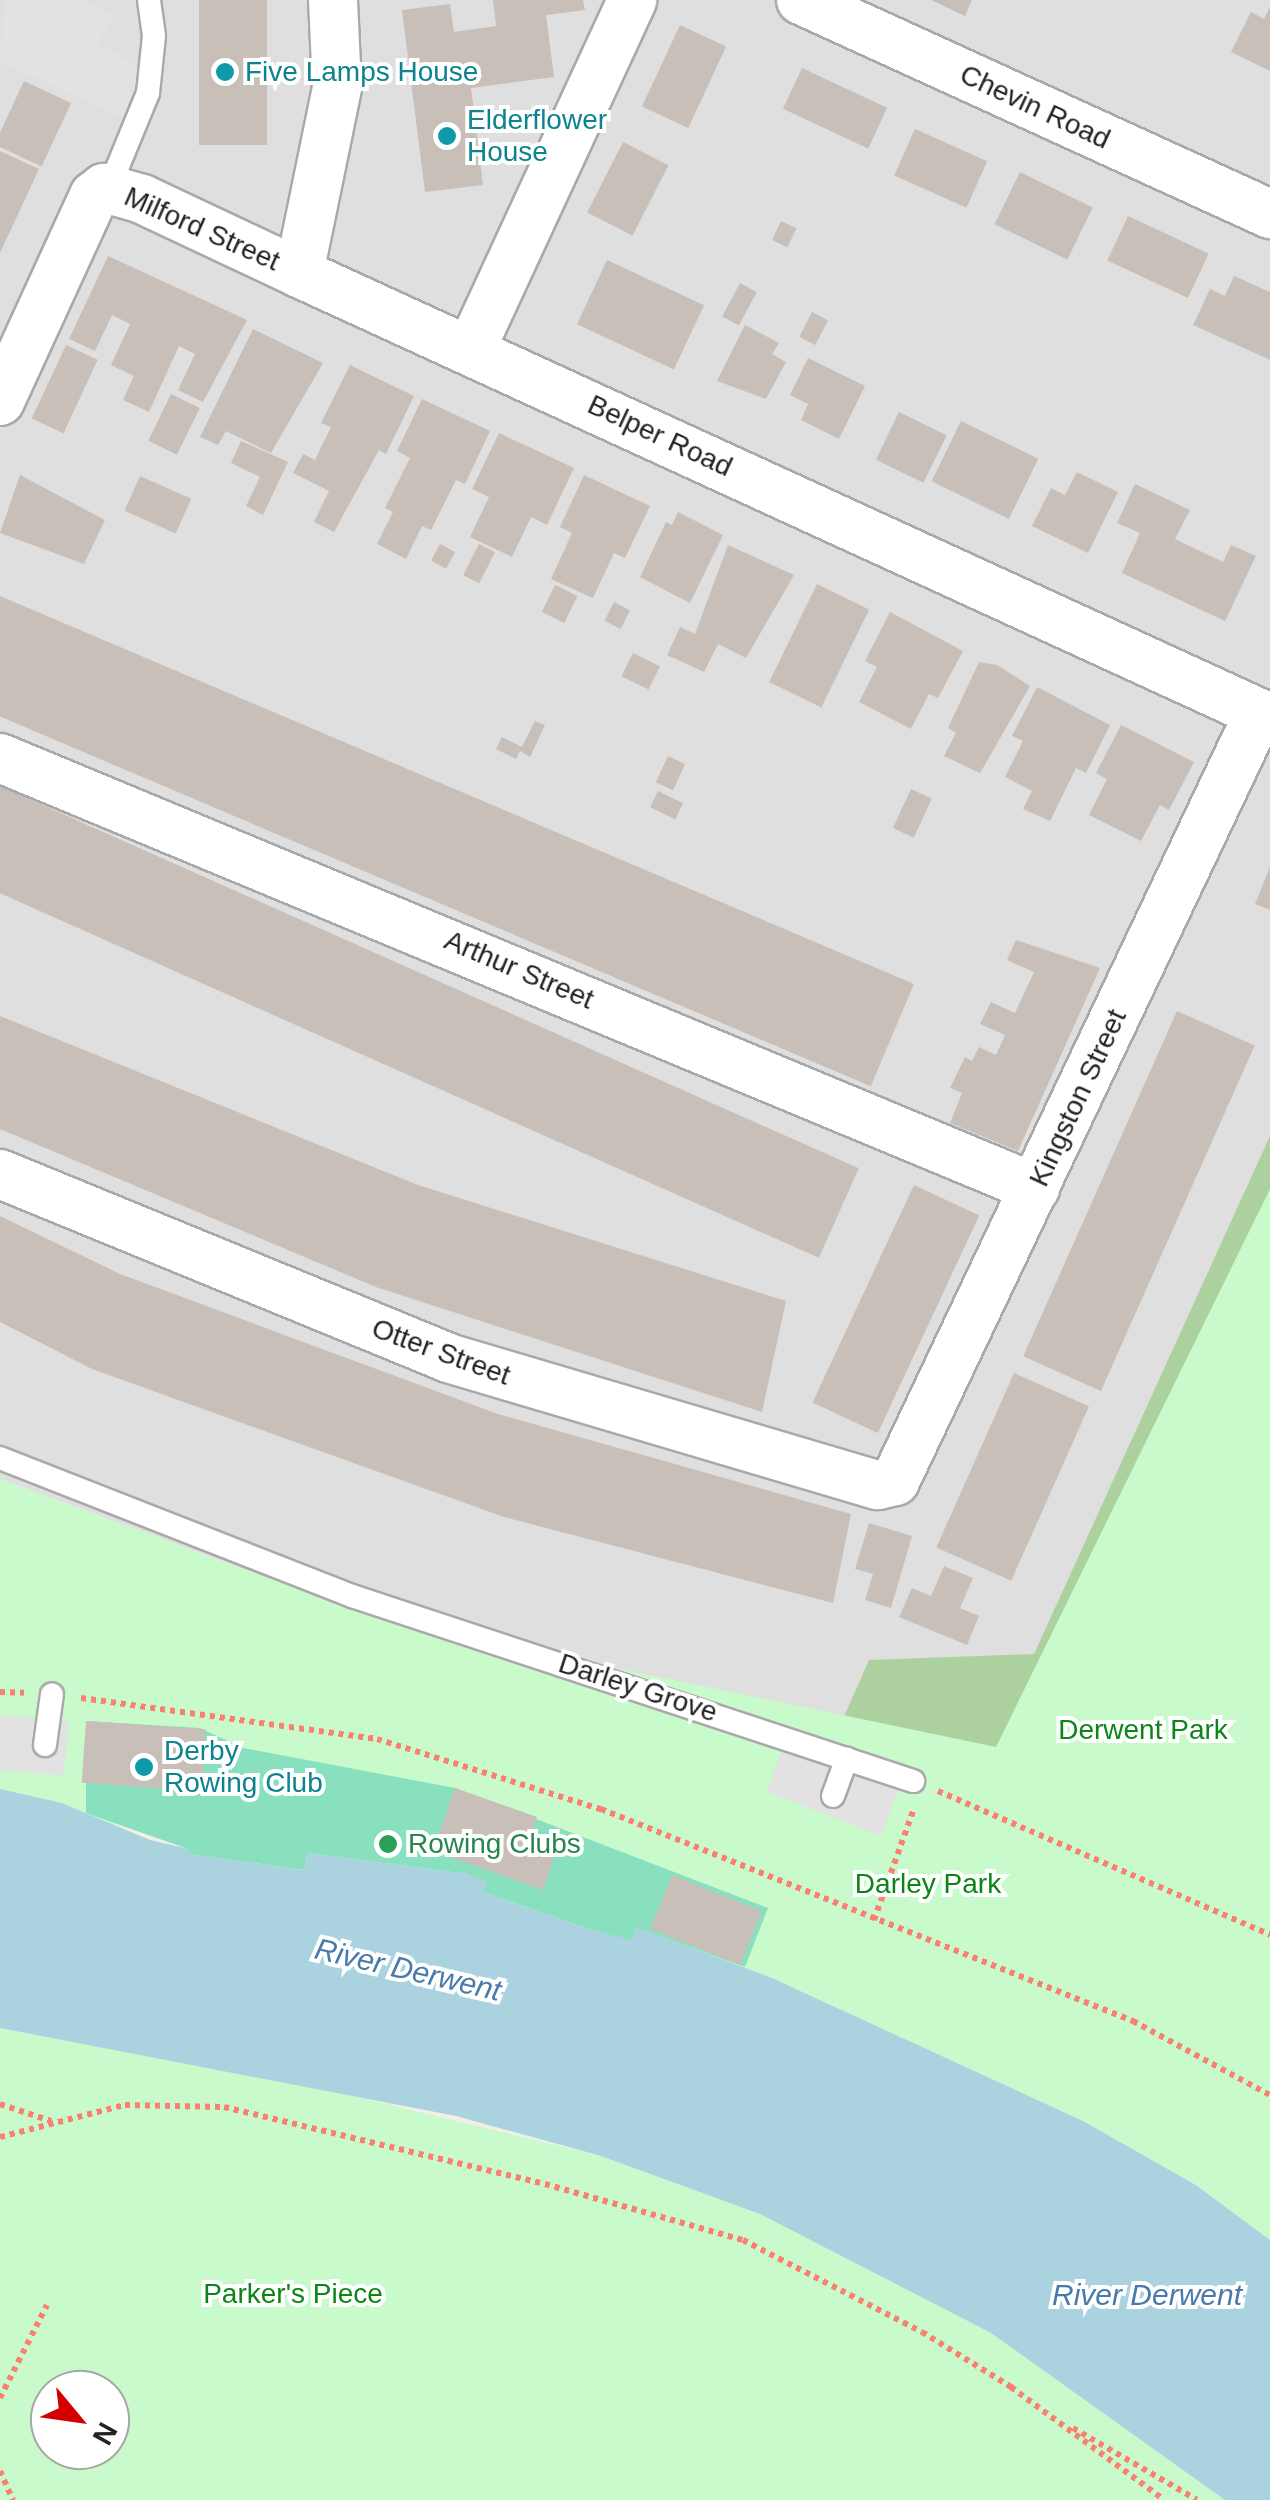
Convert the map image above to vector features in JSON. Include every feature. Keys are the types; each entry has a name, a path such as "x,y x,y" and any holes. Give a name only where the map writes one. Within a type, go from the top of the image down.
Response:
{"street":[{"path":"299,273 336,88 333,0"},
{"path":"472,348 632,0"},
{"name":"Chevin Road","path":"801,0 1270,214"},
{"name":"Milford Street","path":"0,401 10,352 94,196 108,188 299,273"},
{"name":"Belper Road","path":"299,273 472,348 1264,716"},
{"name":"Kingston Street","path":"895,1482 1264,716"},
{"name":"Arthur Street","path":"0,758 1035,1188"},
{"name":"Otter Street","path":"0,1174 448,1358 878,1485 895,1482"}],"lane":[{"path":"108,188 148,93 154,36 149,0"},
{"name":"Darley Grove","path":"0,1458 352,1596 918,1782"},
{"path":"45,1745 52,1694"},
{"path":"833,1796 848,1758"}],"path":[{"path":"0,1692 52,1694 377,1739 600,1808 1133,2021 1270,2094"},
{"path":"874,1920 918,1782 1270,1935"},
{"path":"0,2104 52,2122"},
{"path":"0,2137 125,2105 224,2107 546,2184 742,2240 922,2332 1058,2420 1164,2500"},
{"path":"0,2398 47,2306"},
{"path":"1058,2420 1158,2472 1197,2500"},
{"path":"0,2471 13,2500"}],"shaded area":[{"path":"0,0 1270,0 1270,1189 984,1773 376,1618 0,1479"},
{"path":"5,0 81,0 113,16 97,44 151,72 136,123 0,62"},
{"path":"0,1715 69,1721 64,1776 0,1770"},
{"path":"784,1745 899,1789 881,1836 766,1792"}],"green space":[{"name":"Derwent Park","path":"1270,1136 1270,1913 836,1735 869,1660 1034,1654"},
{"name":"Darley Park","path":"1270,1189 1270,2240 1197,2185 1083,2121 772,1978 637,1928 105,1823 62,1803 0,1789 0,1479 376,1618 996,1747"},
{"name":"Rowing Clubs","path":"86,1721 200,1728 243,1748 455,1788 768,1908 745,1967 637,1928 632,1941 588,1929 483,1892 468,1874 307,1853 304,1870 188,1854 188,1849 86,1813"},
{"name":"Parker's Piece","path":"0,2028 349,2095 601,2156 760,2214 991,2333 1225,2500 0,2500"}],"water":[{"name":"River Derwent","path":"0,1789 62,1803 150,1840 189,1849 189,1854 304,1870 307,1853 468,1874 487,1881 483,1892 588,1929 631,1940 637,1927 772,1978 1083,2121 1196,2185 1270,2240 1270,2500 1225,2500 991,2333 760,2214 601,2156 456,2116 0,2028"}],"building":[{"name":"Five Lamps House","path":"199,0 267,0 267,145 199,145"},
{"name":"Elderflower House","path":"493,0 583,0 585,10 546,15 554,77 471,88 483,185 425,192 402,10 450,4 454,32 496,26"},
{"path":"931,0 972,0 965,16"},
{"path":"1270,7 1270,71 1231,52 1251,12 1264,19"},
{"path":"680,25 726,47 688,128 642,107"},
{"path":"802,68 887,108 868,149 783,109"},
{"path":"24,81 71,103 42,166 0,147 0,132"},
{"path":"915,129 987,161 966,208 894,176"},
{"path":"623,142 668,165 633,236 587,212"},
{"path":"0,151 39,169 0,253"},
{"path":"1020,172 1093,208 1067,260 995,224"},
{"path":"1128,216 1209,254 1188,298 1107,260"},
{"path":"781,221 796,228 788,247 772,240"},
{"path":"108,256 247,320 203,402 178,390 195,354 179,346 149,412 123,400 134,376 111,365 130,324 112,315 95,351 69,339"},
{"path":"607,260 704,305 674,370 577,324"},
{"path":"1234,276 1270,292 1270,360 1193,325 1210,289 1225,296"},
{"path":"740,283 757,292 739,325 722,317"},
{"path":"812,312 828,320 815,345 799,337"},
{"path":"745,325 779,343 772,354 786,362 766,399 717,381"},
{"path":"253,329 323,363 271,453 226,431 218,445 200,437"},
{"path":"66,345 98,360 63,433 32,418"},
{"path":"808,358 865,386 839,439 801,420 808,404 790,395"},
{"path":"350,365 414,396 386,454 379,450 334,532 314,522 329,491 293,473 303,454 315,460 331,427 321,423"},
{"path":"171,394 200,408 177,455 148,441"},
{"path":"422,399 490,431 465,484 456,480 431,530 422,526 406,559 377,544 393,512 385,508 410,458 397,451"},
{"path":"899,412 947,435 923,483 876,460"},
{"path":"961,421 1038,459 1009,519 932,481"},
{"path":"499,433 574,468 547,525 531,517 512,557 470,537 489,497 472,489"},
{"path":"241,441 288,462 263,515 246,506 260,477 231,463"},
{"path":"1077,472 1118,492 1088,553 1032,526 1051,488 1065,495"},
{"path":"20,475 105,520 84,564 0,533"},
{"path":"584,475 650,506 625,558 614,553 593,598 551,579 572,533 560,527"},
{"path":"140,476 191,499 176,533 125,511"},
{"path":"1135,484 1190,510 1175,539 1223,562 1231,545 1256,556 1225,621 1122,573 1140,533 1117,523"},
{"path":"678,512 723,535 690,603 640,577 666,522 672,525"},
{"path":"440,544 455,552 446,569 431,561"},
{"path":"479,544 495,552 479,583 463,575"},
{"path":"728,545 794,575 746,658 718,644 704,672 667,655 680,627 695,634"},
{"path":"817,584 869,609 821,707 769,682"},
{"path":"555,585 577,596 564,623 542,612"},
{"path":"0,596 914,984 871,1086 0,717"},
{"path":"614,602 630,610 621,629 604,621"},
{"path":"890,612 963,651 938,698 929,694 911,729 859,702 877,667 865,661"},
{"path":"633,653 660,666 649,690 622,676"},
{"path":"979,662 997,665 1030,686 980,773 944,756 956,733 948,728"},
{"path":"1037,687 1110,725 1086,773 1076,768 1050,821 1023,809 1032,791 1005,777 1023,741 1012,736"},
{"path":"535,721 545,725 530,757 520,751 516,759 496,749 502,737 522,747"},
{"path":"1121,725 1194,762 1169,810 1160,805 1141,841 1089,815 1107,779 1096,773"},
{"path":"668,756 685,764 673,790 656,782"},
{"path":"0,786 859,1168 819,1258 0,893"},
{"path":"911,789 932,799 914,838 893,828"},
{"path":"658,791 683,803 675,819 650,807"},
{"path":"1270,867 1270,910 1255,904"},
{"path":"1016,940 1100,968 1018,1151 950,1123 962,1093 950,1088 965,1057 972,1061 979,1047 996,1055 1005,1035 980,1024 991,1002 1015,1013 1034,972 1007,960"},
{"path":"1177,1011 1255,1046 1101,1391 1023,1356"},
{"path":"0,1016 418,1185 786,1301 762,1412 376,1287 0,1129"},
{"path":"914,1185 979,1215 878,1433 813,1403"},
{"path":"0,1216 120,1274 498,1414 851,1514 833,1603 504,1517 92,1369 0,1322"},
{"path":"1014,1373 1089,1406 1011,1581 936,1547"},
{"path":"869,1523 912,1536 891,1608 865,1600 873,1574 855,1569"},
{"path":"944,1566 973,1578 960,1608 979,1616 967,1645 899,1617 912,1588 931,1596"},
{"name":"Derby Rowing Club","path":"86,1721 206,1729 201,1791 82,1783"},
{"path":"455,1788 537,1817 528,1843 555,1853 543,1890 433,1851"},
{"path":"672,1875 762,1911 740,1965 650,1929"}],"place":[{"name":"Five Lamps House","path":"225,72"},
{"name":"Elderflower House","path":"447,136"},
{"name":"Derby Rowing Club","path":"144,1767"},
{"name":"Rowing Clubs","path":"388,1844"}]}
